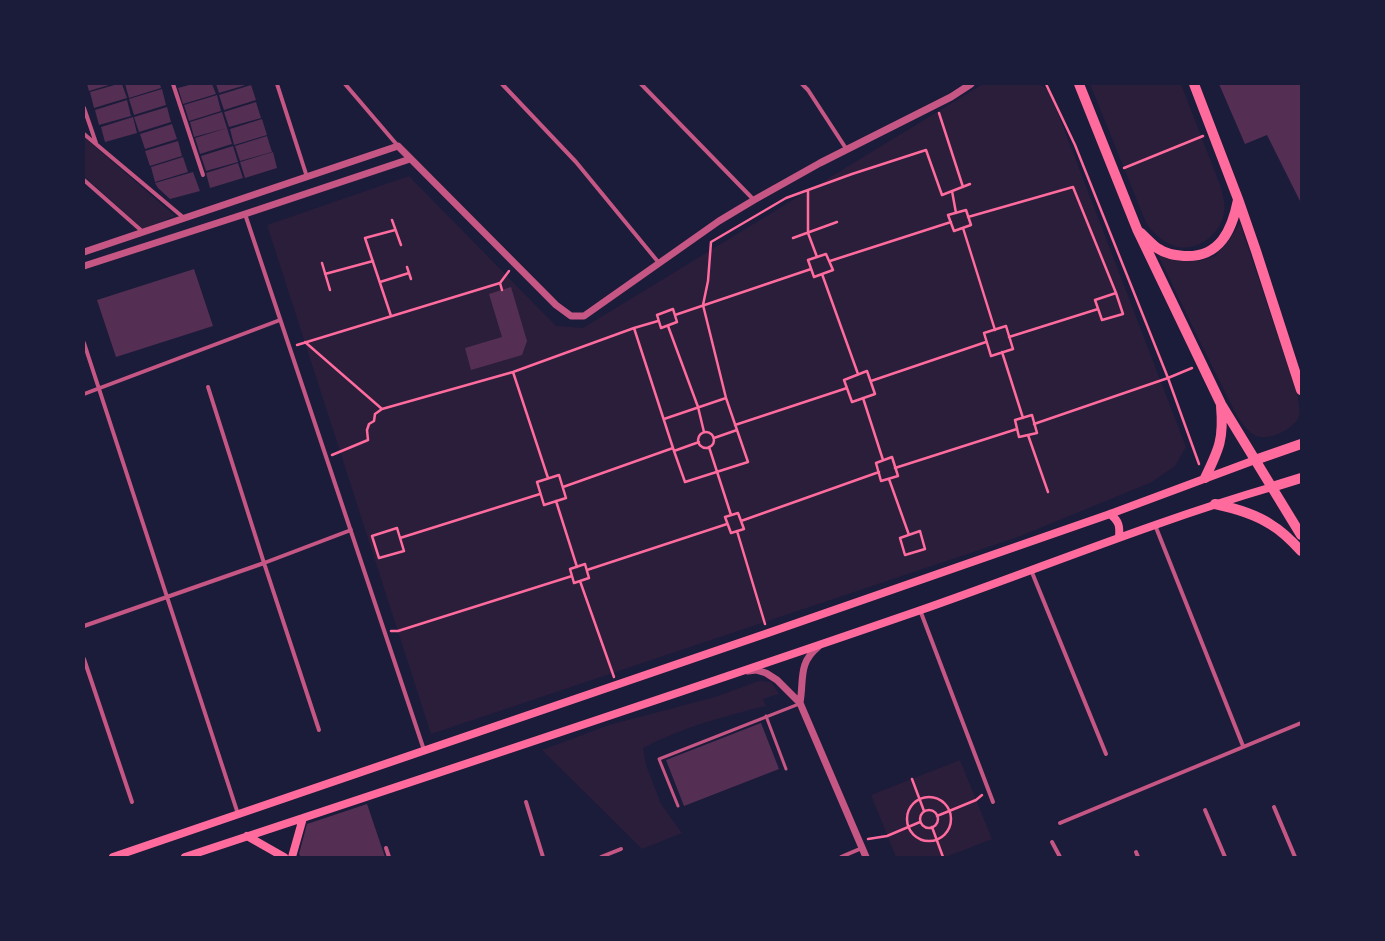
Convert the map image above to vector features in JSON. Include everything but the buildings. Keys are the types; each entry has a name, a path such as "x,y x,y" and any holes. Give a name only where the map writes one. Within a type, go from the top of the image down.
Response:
{"main road":[{"path":"1194,84 1238,199 1301,388"},
{"path":"1079,85 1137,229 1221,404 1301,535"},
{"path":"1137,229 1157,248 1172,255 1193,257 1207,253 1224,239 1234,220 1238,199"},
{"path":"1205,478 1219,448 1223,426 1221,404"},
{"path":"112,857 768,633 1110,514 1301,444"},
{"path":"185,857 821,644 1215,504 1301,478"},
{"path":"1215,504 1255,515 1271,524 1301,551"},
{"path":"1110,514 1117,519 1120,528 1119,537"},
{"path":"292,857 303,818"},
{"path":"247,836 284,857"}],"street":[{"path":"173,84 202,175"},
{"path":"277,84 307,177"},
{"path":"345,84 410,159 556,306 571,316 584,316 719,221 754,200 847,150 951,97 971,84"},
{"path":"502,84 576,162 659,263"},
{"path":"641,84 754,200"},
{"path":"802,84 808,90 847,150"},
{"path":"84,108 96,144"},
{"path":"84,134 184,218"},
{"path":"84,252 398,146"},
{"path":"84,266 410,159"},
{"path":"84,180 143,232"},
{"path":"245,214 424,751"},
{"path":"84,394 280,320"},
{"path":"84,343 168,596 238,814"},
{"path":"208,388 319,730"},
{"path":"1155,525 1243,746"},
{"path":"84,626 264,563 351,530"},
{"path":"1031,570 1106,754"},
{"path":"920,610 993,802"},
{"path":"800,703 804,663 810,653 821,644"},
{"path":"84,658 132,802"},
{"path":"742,671 756,670 766,673 777,680 800,703 866,857"},
{"path":"1060,823 1301,723"},
{"path":"526,802 543,857"},
{"path":"1274,807 1295,857"},
{"path":"1204,810 1225,857"},
{"path":"1052,842 1060,857"},
{"path":"386,848 389,857"},
{"path":"602,857 621,848"},
{"path":"841,857 862,848"},
{"path":"1136,852 1138,857"}],"lane":[{"path":"678,806 659,759 800,703"},
{"path":"766,716 786,769"}],"path":[{"path":"1046,84 1074,145 1168,378 1205,478"},
{"path":"936,105 963,187"},
{"path":"1115,172 1213,132"},
{"path":"634,328 685,482 748,462 726,398 702,305 708,281 711,242 786,198 852,174 926,150 942,195 970,184"},
{"path":"968,217 1073,186 1116,293 1123,314 1102,320 1095,300 1116,293"},
{"path":"808,190 808,233 817,257"},
{"path":"952,191 956,213"},
{"path":"966,210 968,217 971,225 954,231 948,215 966,210"},
{"path":"392,220 401,245"},
{"path":"793,238 837,222"},
{"path":"830,261 951,222"},
{"path":"963,228 995,330"},
{"path":"391,316 365,238 395,230"},
{"path":"826,254 833,270 814,277 808,260 817,257 826,254"},
{"path":"325,274 373,261"},
{"path":"322,263 330,290"},
{"path":"382,409 305,342 500,283 515,264"},
{"path":"407,267 411,279"},
{"path":"675,315 810,268"},
{"path":"380,282 408,273"},
{"path":"822,274 858,374"},
{"path":"500,283 502,290"},
{"path":"673,309 675,315 677,322 661,328 657,315 673,309"},
{"path":"1009,337 1098,309"},
{"path":"340,451 368,440 367,430 369,424 374,421 375,414 382,409 513,372 634,328 659,321"},
{"path":"668,326 698,407 704,432"},
{"path":"1006,326 1009,337 1013,349 990,356 984,333 1006,326"},
{"path":"871,381 986,342"},
{"path":"1002,352 1023,418"},
{"path":"1034,424 1168,378 1202,364"},
{"path":"867,371 871,381 876,394 852,402 844,380 867,371"},
{"path":"513,372 548,478"},
{"path":"735,425 846,388"},
{"path":"664,419 726,398"},
{"path":"863,398 883,460"},
{"path":"1032,415 1037,433 1019,437 1014,420 1023,418 1032,415"},
{"path":"895,468 1017,429"},
{"path":"714,438 737,430"},
{"path":"704,432 711,433 714,438 713,443 709,447"},
{"path":"698,442 700,435 704,432"},
{"path":"1028,435 1048,492"},
{"path":"563,487 698,442"},
{"path":"698,442 701,446 709,447"},
{"path":"709,447 731,515"},
{"path":"892,457 898,476 882,481 876,462 883,460 892,457"},
{"path":"741,521 879,472"},
{"path":"559,475 563,487 566,498 544,505 537,482 559,475"},
{"path":"889,479 909,535"},
{"path":"400,538 540,494"},
{"path":"556,501 577,567"},
{"path":"738,512 744,529 731,534 725,517 731,515 738,512"},
{"path":"587,570 727,524"},
{"path":"397,528 400,538 404,551 378,558 372,536 397,528"},
{"path":"736,531 765,622"},
{"path":"920,531 925,549 906,555 900,538 909,535 920,531"},
{"path":"585,564 590,578 574,583 570,569 577,567 585,564"},
{"path":"398,631 572,576"},
{"path":"580,581 613,673"},
{"path":"912,779 924,811"},
{"path":"933,797 945,804 949,810 951,817 947,831 943,836 936,839 929,841 922,840 915,836 908,827 907,816 909,809 913,803 919,799 933,797"},
{"path":"937,816 976,800"},
{"path":"932,827 924,826 920,822 920,816 924,811 930,810 937,816"},
{"path":"932,827 936,824 937,816"},
{"path":"859,840 887,836 920,822"},
{"path":"932,827 943,857"}],"shaded area":[{"path":"983,84 1039,84 1049,90 1186,447 1175,466 1152,482 1018,537 431,734 267,225 409,176 556,326 583,328"},
{"path":"1090,84 1181,84 1220,185 1224,202 1222,220 1214,234 1208,239 1193,246 1185,248 1177,247 1160,238 1147,225"},
{"path":"84,137 175,216 143,229 84,176"},
{"path":"1240,223 1298,397 1300,411 1297,421 1281,433 1268,437 1253,435 1238,418 1158,255 1172,260 1200,261 1215,256 1230,239"},
{"path":"759,681 771,682 779,694 763,699 766,706 703,723 672,734 643,748 646,765 661,804 682,833 642,849 542,750 609,725 715,697"},
{"path":"960,760 992,839 946,857 896,857 871,795"}]}
